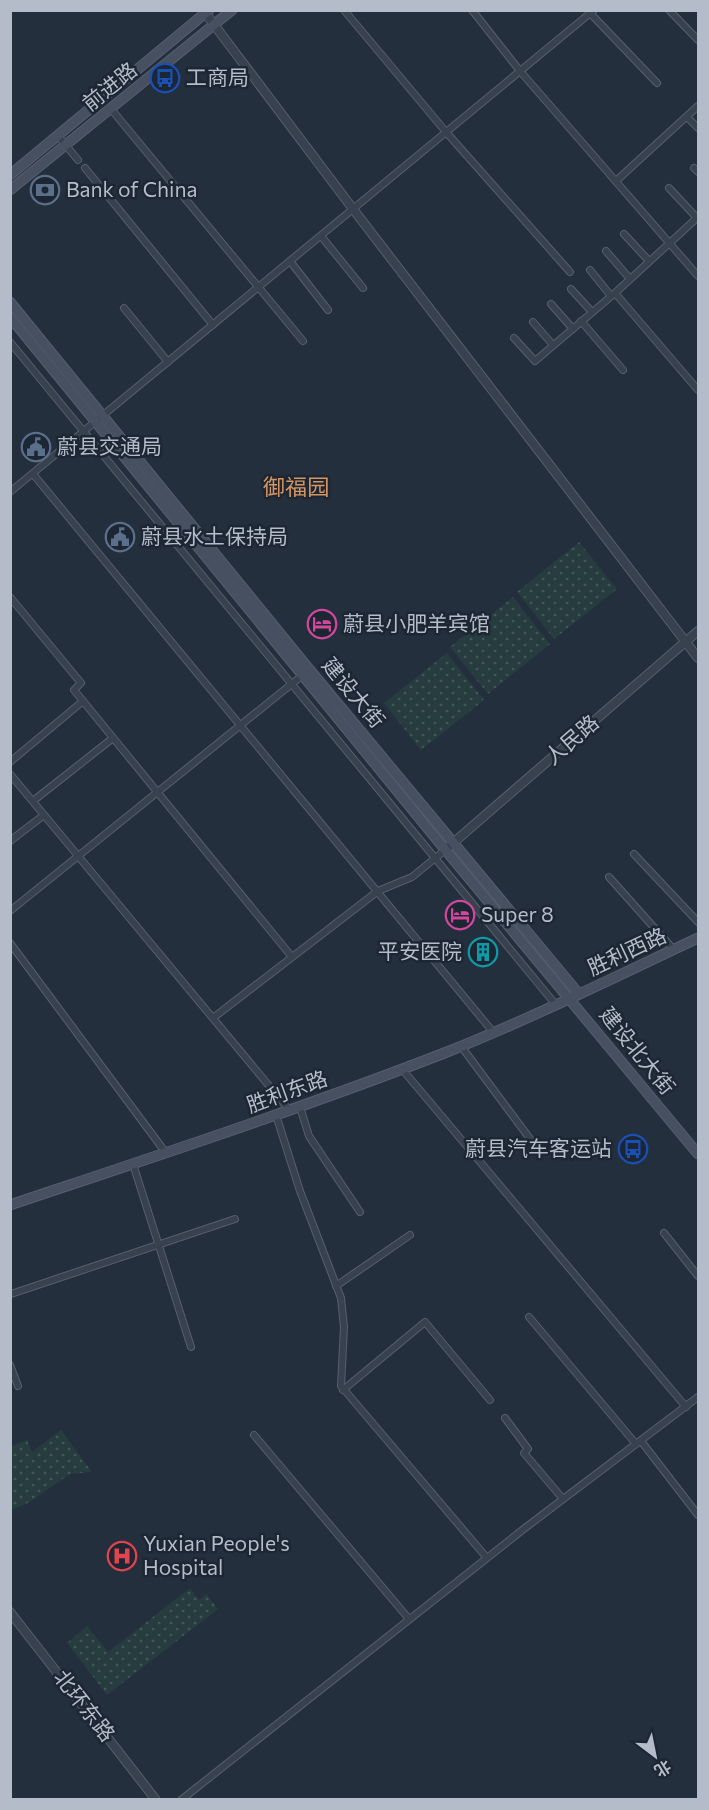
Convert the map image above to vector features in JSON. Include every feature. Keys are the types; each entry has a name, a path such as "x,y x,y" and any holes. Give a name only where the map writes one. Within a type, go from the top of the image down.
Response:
{"main road":[{"name":"前进路","path":"10,190 232,10"},
{"name":"前进路","path":"10,175 206,12"},
{"name":"建设大街","path":"10,302 445,850 575,996"},
{"name":"建设大街","path":"10,317 100,418"},
{"name":"建设大街","path":"306,672 454,843 575,996"},
{"name":"胜利西路","path":"575,996 699,938"},
{"name":"胜利东路","path":"10,1205 290,1111 461,1046 575,996"},
{"name":"建设北大街","path":"575,996 699,1154"}],"street":[{"path":"344,10 446,132 570,273"},
{"path":"472,10 520,71 699,276"},
{"path":"669,10 699,40"},
{"path":"206,12 214,26 352,209 699,658"},
{"path":"10,492 592,12 657,83"},
{"path":"616,181 699,106"},
{"path":"111,109 303,341"},
{"path":"687,117 699,128"},
{"path":"58,136 78,160"},
{"path":"85,168 213,325"},
{"path":"514,338 535,361 613,295 698,218 669,188"},
{"path":"624,234 649,261"},
{"path":"321,236 363,288"},
{"path":"606,251 630,279"},
{"path":"290,261 328,309"},
{"path":"590,270 699,390"},
{"path":"571,289 592,312"},
{"path":"551,304 573,328"},
{"path":"124,308 168,362"},
{"path":"581,321 622,370"},
{"path":"533,322 553,345"},
{"path":"10,342 556,1005"},
{"path":"33,474 493,1032"},
{"path":"10,597 81,683 74,690 292,957"},
{"name":"人民路","path":"445,850 699,631"},
{"path":"10,911 306,672"},
{"path":"10,762 83,701"},
{"path":"33,801 113,738"},
{"path":"10,774 13,784 33,801 290,1111"},
{"path":"10,841 44,814"},
{"path":"213,1018 378,891 412,877 445,850"},
{"path":"634,854 699,922"},
{"path":"609,877 674,950"},
{"path":"10,944 166,1153"},
{"path":"461,1046 536,1147"},
{"path":"402,1069 686,1407"},
{"path":"300,1107 309,1136 360,1212"},
{"path":"276,1115 300,1191 336,1286 344,1327 341,1386 487,1558"},
{"path":"133,1164 192,1347"},
{"path":"11,1294 235,1219"},
{"path":"664,1233 699,1276"},
{"path":"336,1286 410,1235"},
{"path":"529,1317 699,1515"},
{"path":"343,1390 425,1322 490,1400"},
{"path":"10,1365 18,1386"},
{"path":"182,1800 487,1558 699,1397"},
{"path":"506,1418 528,1449 524,1453 563,1499"},
{"path":"254,1435 409,1619"},
{"name":"北环东路","path":"10,1612 156,1800"}],"green space":[{"path":"579,542 617,589 554,639 517,592"},
{"path":"513,597 550,644 488,694 450,647"},
{"path":"447,653 484,700 421,750 384,703"},
{"path":"61,1430 92,1472 70,1474 28,1503 11,1510 11,1446 27,1440 32,1452"},
{"path":"190,1588 199,1600 206,1594 218,1609 107,1695 67,1643 87,1626 108,1652"}],"place":[{"name":"工商局","path":"165,78"},
{"name":"Bank of China","path":"45,190"},
{"name":"蔚县交通局","path":"36,447"},
{"name":"蔚县水土保持局","path":"120,537"},
{"name":"蔚县小肥羊宾馆","path":"322,624"},
{"name":"Super 8","path":"460,915"},
{"name":"平安医院","path":"483,952"},
{"name":"蔚县汽车客运站","path":"633,1149"},
{"name":"Yuxian People's Hospital","path":"122,1556"}],"district":[{"name":"御福园","path":"296,487"}]}
